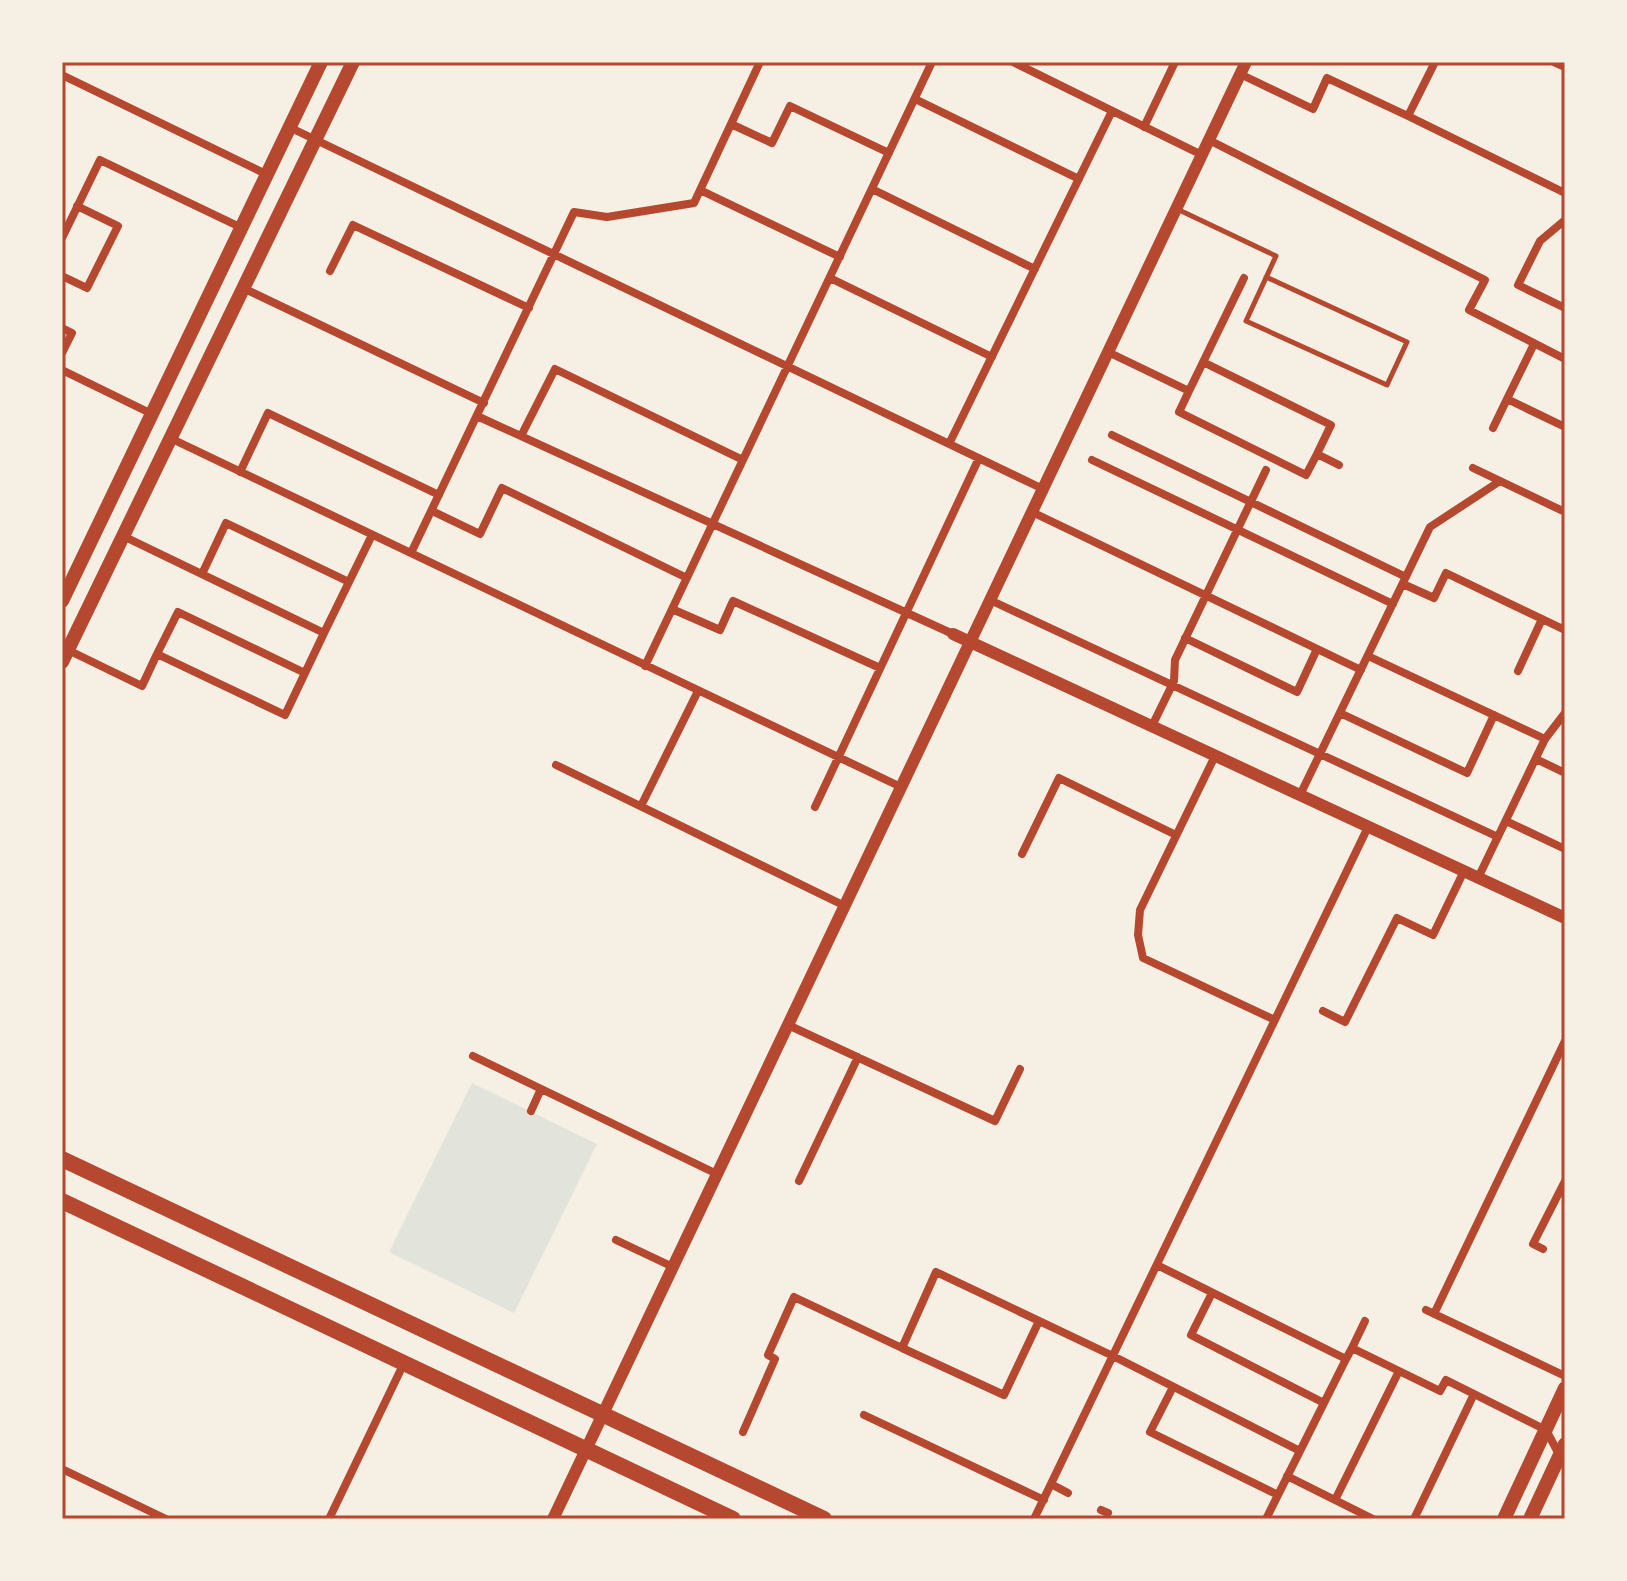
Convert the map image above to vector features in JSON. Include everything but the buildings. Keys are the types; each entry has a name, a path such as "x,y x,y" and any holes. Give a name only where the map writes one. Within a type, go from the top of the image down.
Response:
{"main road":[{"path":"62,601 321,62"},
{"path":"65,656 353,62"},
{"path":"62,1159 824,1519"},
{"path":"62,1201 733,1519"},
{"path":"1504,1519 1565,1388"},
{"path":"1530,1519 1563,1454"}],"street":[{"path":"411,553 574,212 607,217 694,203 760,62"},
{"path":"645,666 932,62"},
{"path":"1013,62 1202,155"},
{"path":"1144,127 1175,62"},
{"path":"1408,116 1435,62"},
{"path":"1554,62 1565,67"},
{"path":"553,1519 1243,68 1313,109 1327,78 1565,193"},
{"path":"62,75 268,175"},
{"path":"915,99 1079,179"},
{"path":"731,124 772,143 790,106 889,153"},
{"path":"949,444 1112,111"},
{"path":"291,128 1043,489"},
{"path":"1209,140 1485,280 1469,310 1565,359"},
{"path":"62,238 100,160 242,228"},
{"path":"872,189 1035,269"},
{"path":"700,190 840,257"},
{"path":"62,276 87,288 118,226 77,206"},
{"path":"1565,220 1540,241 1518,285 1565,308"},
{"path":"330,271 353,225 529,308"},
{"path":"830,278 992,357"},
{"path":"1203,362 1331,425 1306,475 1179,412 1203,362 1244,278"},
{"path":"243,288 484,403"},
{"path":"62,328 72,333 62,353"},
{"path":"1493,428 1534,344"},
{"path":"1108,352 1189,391"},
{"path":"521,436 555,369 743,460"},
{"path":"62,370 152,414"},
{"path":"1507,399 1565,427"},
{"path":"240,472 268,413 439,495"},
{"path":"477,416 1565,918"},
{"path":"1112,435 1250,502 1434,598 1446,573 1565,630"},
{"path":"170,438 901,787"},
{"path":"1317,454 1339,465"},
{"path":"815,807 979,458"},
{"path":"1092,460 1393,604"},
{"path":"1473,468 1565,512"},
{"path":"1152,726 1172,685 1175,660 1266,470"},
{"path":"1300,795 1430,527 1500,481"},
{"path":"432,511 480,534 502,488 687,578"},
{"path":"1032,512 1361,670"},
{"path":"202,574 226,523 349,582"},
{"path":"157,654 285,715 372,535"},
{"path":"123,536 324,633"},
{"path":"990,600 1498,837"},
{"path":"672,609 720,630 733,601 880,668"},
{"path":"65,656 142,686 178,612 305,673"},
{"path":"1518,671 1542,619"},
{"path":"1185,638 1297,692 1317,649"},
{"path":"1368,656 1545,739"},
{"path":"641,806 698,691"},
{"path":"1340,713 1467,773 1494,715"},
{"path":"1478,878 1545,739 1565,713"},
{"path":"1215,756 1140,910 1138,935 1143,958 1275,1020"},
{"path":"1536,759 1565,773"},
{"path":"556,765 845,906"},
{"path":"1022,854 1059,778 1176,835"},
{"path":"1506,821 1565,849"},
{"path":"1034,1519 1368,827"},
{"path":"1323,1011 1345,1022 1397,918 1433,935 1464,871"},
{"path":"788,1025 995,1121 1020,1069"},
{"path":"1565,1041 1430,1312 1565,1376"},
{"path":"473,1056 717,1174"},
{"path":"799,1181 858,1057"},
{"path":"531,1111 541,1089"},
{"path":"1543,1249 1533,1244 1565,1181"},
{"path":"616,1240 673,1267"},
{"path":"1157,1265 1346,1359"},
{"path":"902,1348 936,1272 1113,1356 1300,1451"},
{"path":"1212,1293 1191,1335 1324,1403"},
{"path":"743,1432 775,1359 768,1355 794,1297 1004,1395 1039,1321"},
{"path":"1266,1519 1365,1321"},
{"path":"1352,1348 1440,1391 1446,1380 1546,1430 1563,1454"},
{"path":"329,1519 404,1363"},
{"path":"1335,1500 1399,1371"},
{"path":"1173,1387 1150,1432 1278,1495"},
{"path":"1414,1519 1474,1394"},
{"path":"864,1415 1044,1500"},
{"path":"62,1469 166,1519"},
{"path":"1287,1476 1373,1519"},
{"path":"1051,1484 1068,1493"}],"lane":[{"path":"1176,209 1276,256 1266,277 1246,321 1387,385 1407,342 1266,277"}],"shaded area":[{"path":"472,1083 597,1144 514,1313 389,1252"}]}
